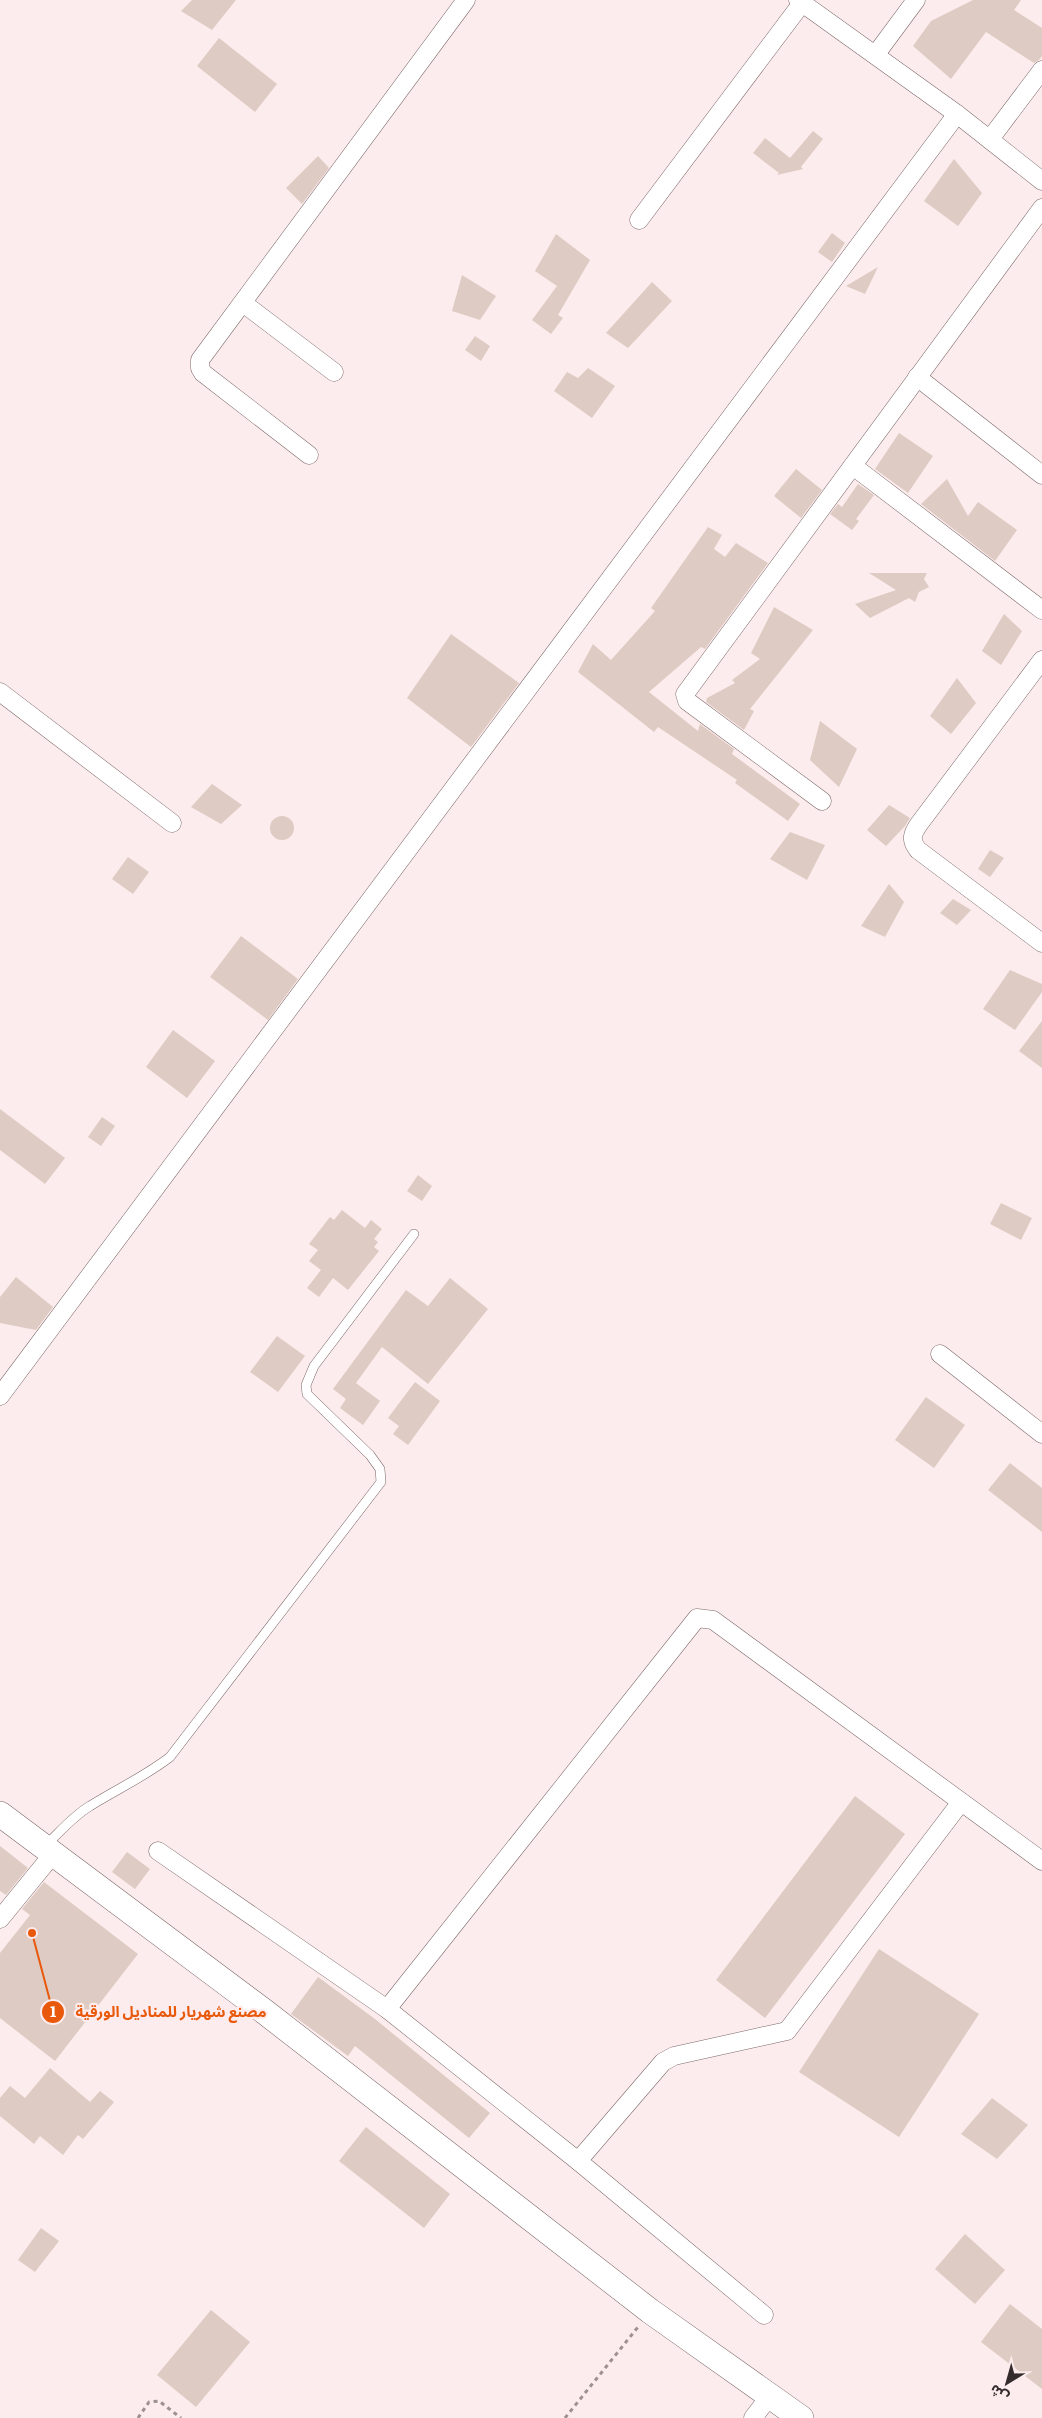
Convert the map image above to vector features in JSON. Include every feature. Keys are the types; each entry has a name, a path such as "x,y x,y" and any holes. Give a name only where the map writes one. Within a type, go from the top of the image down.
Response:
{"main road":[{"path":"0,1814 265,2012 650,2311 800,2418"}],"street":[{"path":"309,455 203,373 200,368 200,360 466,0"},
{"path":"876,54 916,0"},
{"path":"640,220 800,2 876,54 957,114 1042,182"},
{"path":"990,139 1042,70"},
{"path":"0,1396 957,114"},
{"path":"822,801 687,701 685,694 1042,208"},
{"path":"243,303 334,372"},
{"path":"917,377 1042,475"},
{"path":"853,466 1042,610"},
{"path":"1042,660 919,824 912,837 912,843 918,850 1042,944"},
{"path":"0,692 172,822"},
{"path":"940,1354 1042,1434"},
{"path":"387,2009 698,1618 713,1620 1042,1861"},
{"path":"578,2160 662,2062 674,2056 787,2031 961,1802"},
{"path":"0,1919 49,1851"},
{"path":"158,1852 387,2009 578,2160 764,2315"},
{"path":"753,2418 769,2396"}],"lane":[{"path":"49,1851 77,1815 90,1805 135,1782 170,1757 381,1482 380,1469 370,1455 307,1394 306,1385 314,1366 414,1234"}],"path":[{"path":"565,2418 650,2311"},
{"path":"138,2418 149,2402 159,2401 181,2418"}],"building":[{"path":"192,0 236,0 212,30 181,11"},
{"path":"973,0 1021,0 1014,10 1042,28 1042,56 1039,60 1034,63 986,32 951,79 913,46 931,21"},
{"path":"219,38 277,84 255,112 197,66"},
{"path":"813,131 823,139 801,167 803,169 777,175 779,173 753,153 765,138 790,158"},
{"path":"318,156 329,168 302,204 286,188"},
{"path":"954,159 982,193 958,226 924,201"},
{"path":"832,233 845,243 832,262 818,252"},
{"path":"556,234 590,260 558,315 563,318 551,334 532,320 557,286 535,271"},
{"path":"878,267 865,294 846,286"},
{"path":"462,275 496,296 480,320 452,311"},
{"path":"652,282 672,301 628,348 606,333"},
{"path":"475,336 490,346 481,361 465,350"},
{"path":"588,368 615,386 592,418 554,391 567,372 578,378"},
{"path":"899,433 933,456 908,493 875,469"},
{"path":"796,469 822,490 801,518 774,496"},
{"path":"947,479 968,516 978,502 1017,530 995,561 921,504"},
{"path":"858,484 874,495 856,519 859,521 852,530 830,514 838,504 842,507"},
{"path":"708,527 722,535 714,549 725,557 736,543 768,563 705,649 701,647 649,692 698,731 700,724 734,749 732,754 800,804 788,821 735,783 737,780 658,727 654,732 578,672 593,644 611,660 655,611 651,608"},
{"path":"869,573 927,573 924,579 929,587 919,592 915,602 909,598 870,618 855,604 896,590"},
{"path":"774,607 813,630 750,709 754,711 744,730 706,702 707,698 735,683 732,680 760,659 751,653"},
{"path":"1004,614 1022,631 1001,665 982,651"},
{"path":"451,634 519,683 471,747 407,698"},
{"path":"957,678 976,703 951,734 930,716"},
{"path":"820,721 857,749 839,787 810,760"},
{"path":"212,784 242,805 221,824 191,807"},
{"path":"889,805 910,818 886,846 867,830"},
{"path":"282,816 291,819 294,828 291,837 282,840 273,837 270,828 273,819"},
{"path":"790,832 825,845 807,880 770,859"},
{"path":"990,850 1004,858 990,877 978,869"},
{"path":"128,857 149,872 133,894 112,879"},
{"path":"889,884 904,902 885,937 861,926"},
{"path":"953,899 971,910 957,925 940,913"},
{"path":"241,936 298,979 268,1020 210,977"},
{"path":"1010,970 1042,984 1042,992 1015,1030 983,1009"},
{"path":"1042,1021 1042,1068 1019,1051"},
{"path":"173,1030 215,1061 187,1098 146,1067"},
{"path":"0,1109 65,1158 45,1184 0,1150"},
{"path":"102,1117 115,1126 101,1146 88,1137"},
{"path":"418,1175 432,1186 422,1201 407,1191"},
{"path":"1001,1203 1032,1218 1021,1240 990,1224"},
{"path":"342,1210 365,1228 371,1220 382,1229 374,1239 378,1242 374,1247 379,1251 348,1290 333,1278 319,1297 307,1288 321,1270 309,1261 318,1250 309,1244 330,1217 334,1220"},
{"path":"16,1277 53,1307 36,1330 0,1323 0,1297"},
{"path":"450,1278 488,1309 428,1384 382,1347 356,1383 380,1401 363,1425 340,1408 346,1399 333,1389 406,1290 428,1306"},
{"path":"277,1336 305,1356 278,1392 250,1372"},
{"path":"415,1382 440,1401 408,1445 393,1434 399,1426 388,1418"},
{"path":"926,1397 965,1425 934,1468 895,1440"},
{"path":"1010,1463 1042,1488 1042,1532 988,1490"},
{"path":"855,1796 905,1834 765,2018 716,1980"},
{"path":"0,1846 28,1868 6,1895 0,1891"},
{"path":"127,1852 150,1869 135,1889 112,1872"},
{"path":"44,1882 138,1954 55,2061 0,2018 0,1953 30,1915 22,1909"},
{"path":"879,1949 979,2014 899,2137 799,2072"},
{"path":"318,1977 375,2019 490,2113 469,2138 355,2046 348,2056 291,2014"},
{"path":"50,2068 90,2102 100,2091 114,2102 83,2139 78,2135 63,2155 40,2136 34,2144 0,2116 0,2098 10,2086 25,2098"},
{"path":"992,2098 1028,2125 997,2159 961,2134"},
{"path":"366,2127 450,2194 424,2228 339,2161"},
{"path":"41,2228 59,2241 35,2272 18,2260"},
{"path":"965,2234 1005,2270 975,2304 935,2269"},
{"path":"1010,2304 1042,2329 1042,2389 981,2342"},
{"path":"211,2310 250,2342 196,2407 157,2375"}],"place":[{"name":"مصنع شهريار للمناديل الورقية","path":"32,1933"}]}
